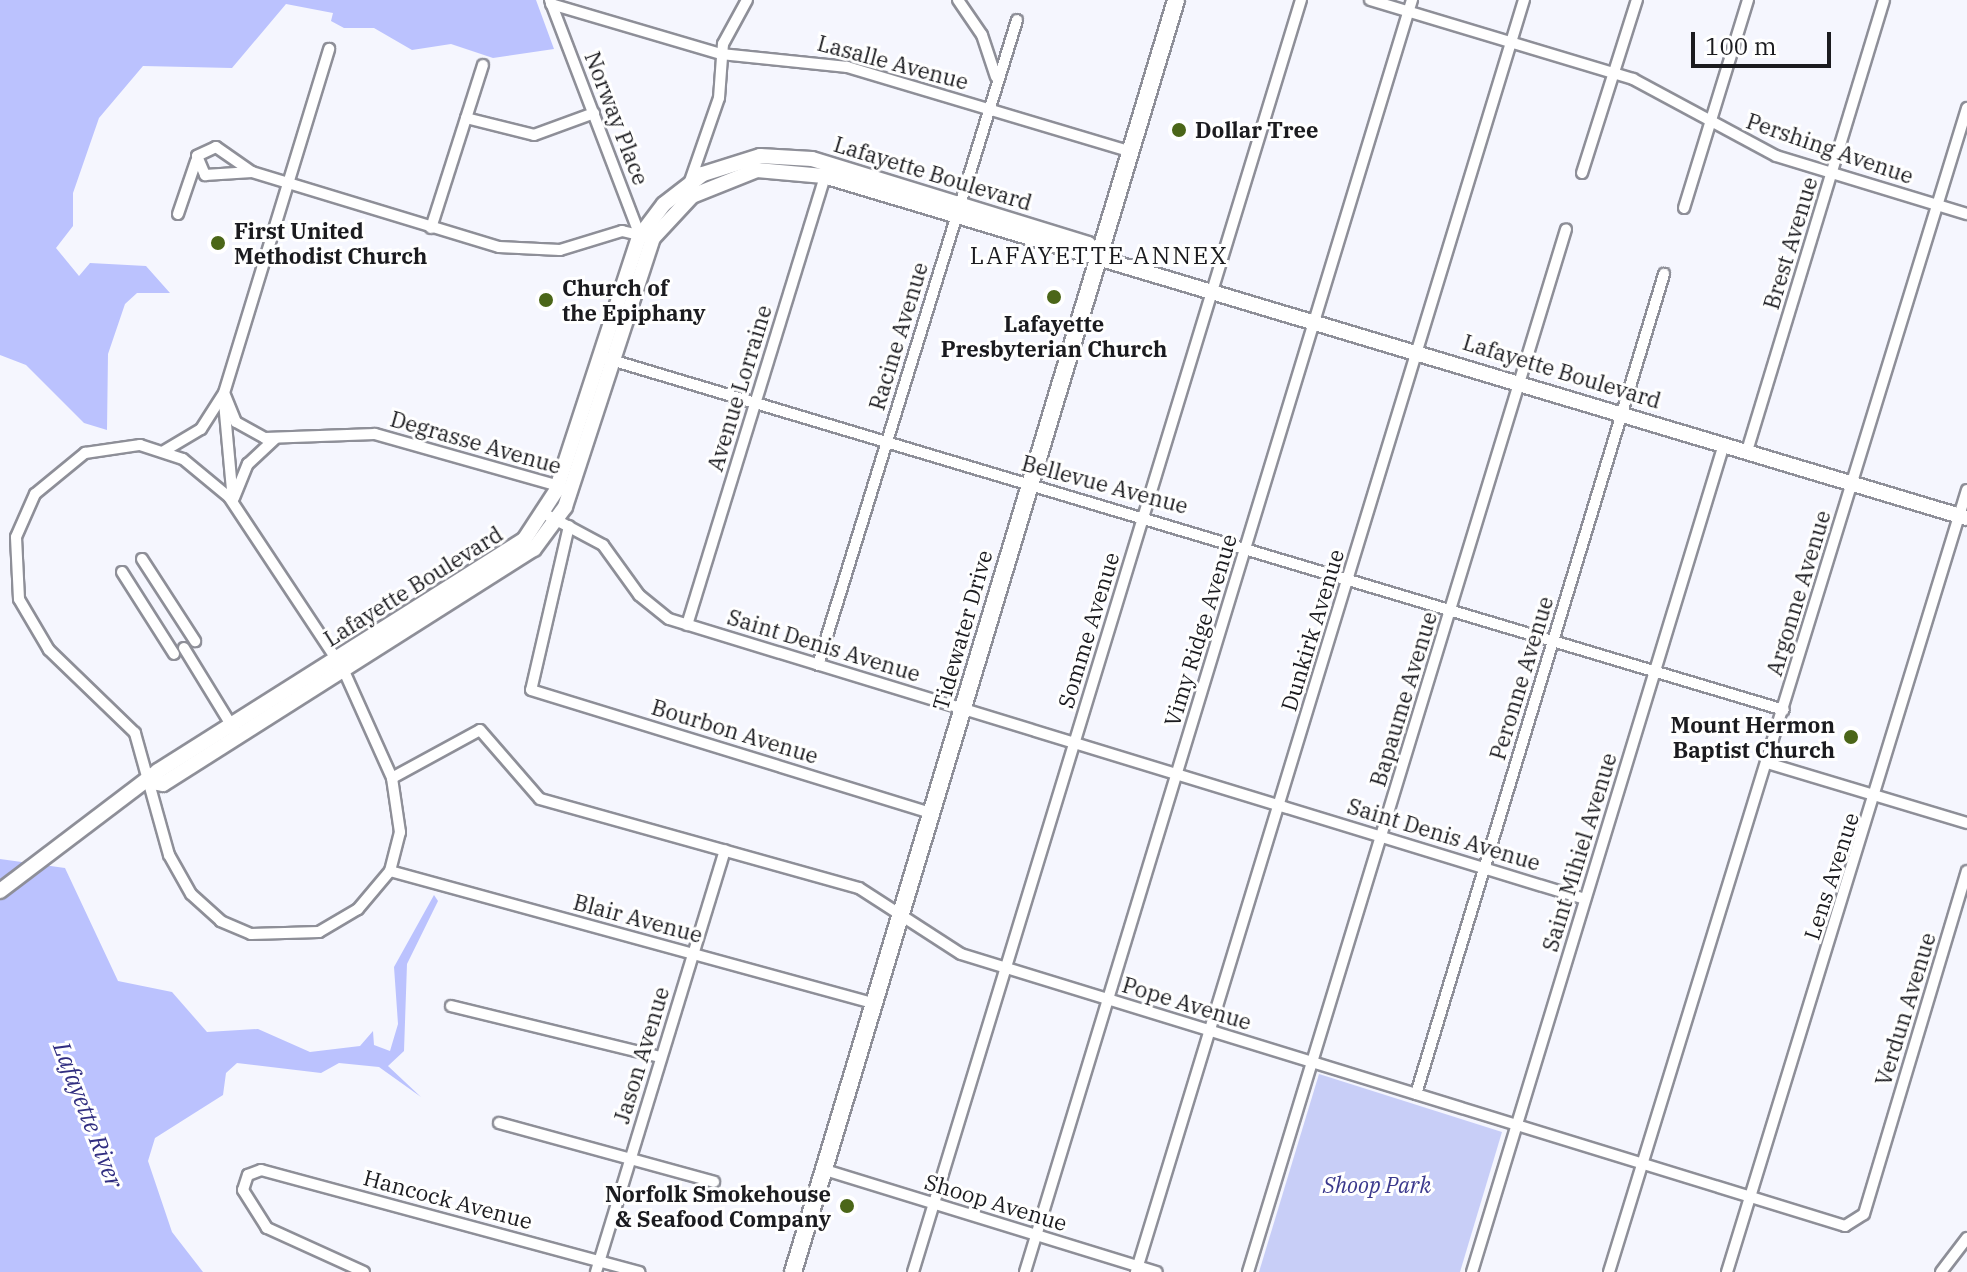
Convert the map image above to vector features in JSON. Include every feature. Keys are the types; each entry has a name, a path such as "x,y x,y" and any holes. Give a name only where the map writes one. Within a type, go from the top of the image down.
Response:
{"highway":[{"name":"Tidewater Drive","path":"793,1272 904,913 1027,483 1176,0"}],"main road":[{"name":"Lafayette Boulevard","path":"0,891 152,782 340,666 557,520 640,235 690,190 760,156 826,169 957,209 1088,244 1097,254 1963,517"},
{"name":"Lafayette Boulevard","path":"605,358 646,251 690,190"}],"street":[{"path":"690,190 719,98 721,54 747,0"},
{"path":"958,0 982,35 996,77"},
{"name":"Somme Avenue","path":"913,1272 1301,0"},
{"name":"Pershing Avenue","path":"1370,0 1614,73 1662,92 1710,123 1831,173 1967,214"},
{"name":"Vimy Ridge Avenue","path":"1025,1272 1412,0"},
{"name":"Dunkirk Avenue","path":"1137,1269 1524,0"},
{"path":"1582,173 1637,0"},
{"path":"1684,208 1748,0"},
{"name":"Brest Avenue","path":"1747,451 1884,0"},
{"name":"Lasalle Avenue","path":"551,2 721,54 818,60 1129,151"},
{"name":"Norway Place","path":"551,2 646,251"},
{"name":"Racine Avenue","path":"818,665 996,77 1017,20"},
{"path":"164,451 201,429 224,393 329,49"},
{"path":"431,228 483,65"},
{"name":"Argonne Avenue","path":"1609,1272 1645,1165 1967,108"},
{"path":"466,118 534,135 594,113"},
{"path":"178,214 196,161 205,147 216,147 252,172 287,185 431,228 536,251 574,248 622,231 640,235"},
{"path":"196,161 211,177 252,172"},
{"name":"Avenue Lorraine","path":"687,625 826,169"},
{"name":"Bapaume Avenue","path":"1248,1272 1566,229"},
{"name":"Peronne Avenue","path":"1416,1094 1664,274"},
{"name":"Bellevue Avenue","path":"605,358 886,444 1246,545 1784,710"},
{"path":"224,393 233,503"},
{"name":"Degrasse Avenue","path":"224,393 236,422 275,439 375,434 565,488"},
{"path":"233,503 248,464 275,439"},
{"name":"Saint Mihiel Avenue","path":"1472,1272 1724,444"},
{"path":"111,446 164,451 198,469 233,503 340,666 392,778 400,832 390,871 358,909 319,932 284,938 235,928 182,881 152,782 126,720 33,629 19,599 14,554 27,507 59,469 111,446"},
{"name":"Lens Avenue","path":"1727,1272 1753,1198 1963,517 1967,490"},
{"name":"Saint Denis Avenue","path":"557,520 614,555 649,606 687,625 1585,899"},
{"name":"Bourbon Avenue","path":"557,520 528,687 932,813"},
{"path":"142,559 195,641"},
{"path":"122,572 235,730"},
{"name":"Pope Avenue","path":"392,778 480,730 540,799 859,888 904,913 961,954 1851,1226 1864,1214 1881,1159"},
{"path":"1767,763 1967,823"},
{"name":"Jason Avenue","path":"597,1266 725,850"},
{"name":"Blair Avenue","path":"390,871 876,1004"},
{"name":"Verdun Avenue","path":"1881,1159 1967,871"},
{"path":"451,1006 661,1057"},
{"path":"499,1123 714,1182"},
{"name":"Hancock Avenue","path":"364,1272 267,1228 243,1190 248,1175 261,1170 597,1266 639,1272"},
{"name":"Shoop Avenue","path":"825,1170 1137,1269 1157,1272"},
{"path":"1941,1272 1967,1238"}],"green space":[{"name":"Shoop Park","path":"1319,1074 1502,1132 1460,1272 1259,1272"}],"water":[{"path":"0,0 536,0 554,49 493,58 451,44 412,50 374,28 344,28 331,21 333,13 286,4 232,68 143,66 99,118 73,193 73,226 56,248 79,276 90,263 146,266 170,293 137,293 125,304 108,354 107,430 84,423 26,365 0,355"},
{"name":"Lafayette River","path":"0,859 65,868 118,981 172,992 207,1032 258,1029 310,1052 360,1046 373,1031 374,1045 390,1051 398,1024 394,967 434,895 438,901 407,964 404,1051 388,1066 421,1097 379,1067 339,1063 321,1073 237,1063 226,1073 223,1095 155,1138 148,1161 172,1232 203,1272 0,1272"}],"place":[{"name":"Dollar Tree","path":"1179,130"},
{"name":"First United Methodist Church","path":"218,243"},
{"name":"Lafayette Presbyterian Church","path":"1054,297"},
{"name":"Church of the Epiphany","path":"546,300"},
{"name":"Mount Hermon Baptist Church","path":"1851,737"},
{"name":"Norfolk Smokehouse & Seafood Company","path":"847,1206"}],"district":[{"name":"LAFAYETTE ANNEX","path":"1099,256"}]}
